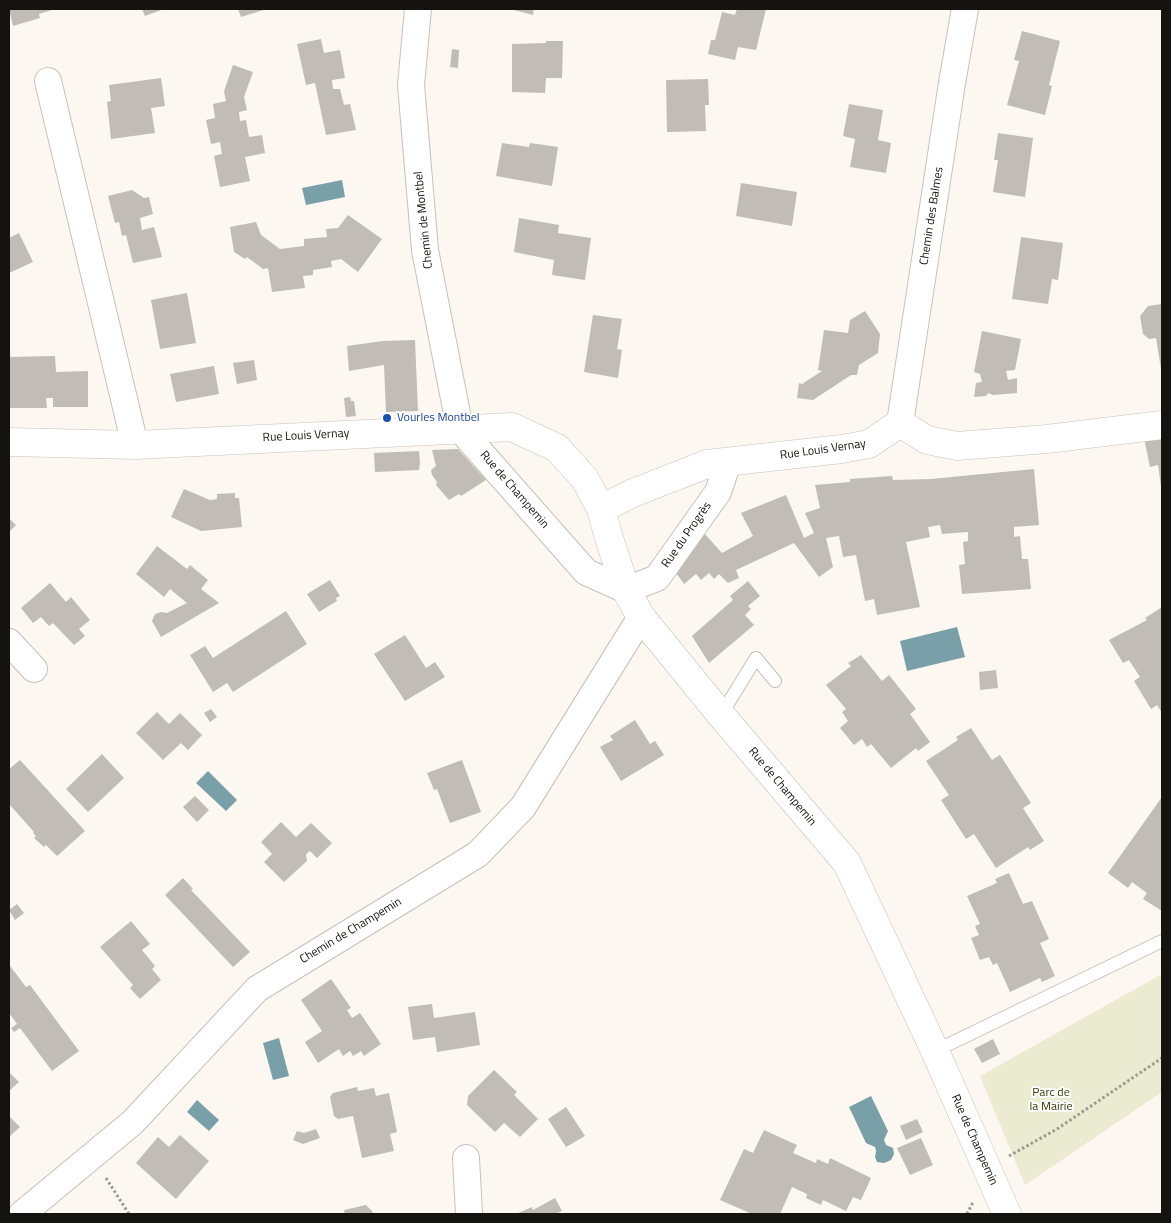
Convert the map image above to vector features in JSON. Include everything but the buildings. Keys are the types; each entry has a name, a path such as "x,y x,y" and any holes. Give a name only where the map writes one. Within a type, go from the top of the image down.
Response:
{"street":[{"name":"Chemin de Montbel","path":"418,9 411,84 425,250 460,429"},
{"name":"Chemin des Balmes","path":"900,423 965,9"},
{"path":"48,81 135,445"},
{"name":"Rue Louis Vernay","path":"601,509 633,493 707,464 842,449 868,444 900,423"},
{"path":"900,423 927,440 957,446 1047,439 1162,425"},
{"name":"Rue Louis Vernay","path":"9,442 135,445 512,427 557,448 585,479 601,509 608,538 626,590"},
{"name":"Rue de Champemin","path":"460,429 586,572 626,590 641,617 721,715 847,863 935,1051 1007,1214"},
{"name":"Rue du Progrès","path":"626,590 657,578 718,492 728,462"},
{"name":"Chemin de Champemin","path":"22,1214 133,1122 256,988 478,854 523,807 641,617"},
{"path":"9,642 34,669"},
{"path":"466,1158 469,1214"}],"lane":[{"path":"721,715 756,658 774,681"},
{"path":"935,1051 1162,941"}],"path":[{"path":"991,1178 1006,1158 1056,1129 1162,1058"},
{"path":"92,1156 129,1214"}],"green space":[{"name":"Parc de la Mairie","path":"1162,974 1162,1092 1025,1185 980,1076"}],"water":[{"path":"342,180 345,197 306,205 302,188"},
{"path":"957,627 965,657 907,671 900,641"},
{"path":"208,771 237,800 226,811 196,783"},
{"path":"279,1038 289,1076 273,1080 263,1043"},
{"path":"871,1096 888,1131 884,1140 886,1145 893,1148 894,1154 891,1160 884,1163 877,1162 875,1147 866,1143 849,1107"},
{"path":"197,1100 219,1120 209,1131 187,1112"}],"place":[{"name":"Vourles Montbel","path":"387,418"}]}
